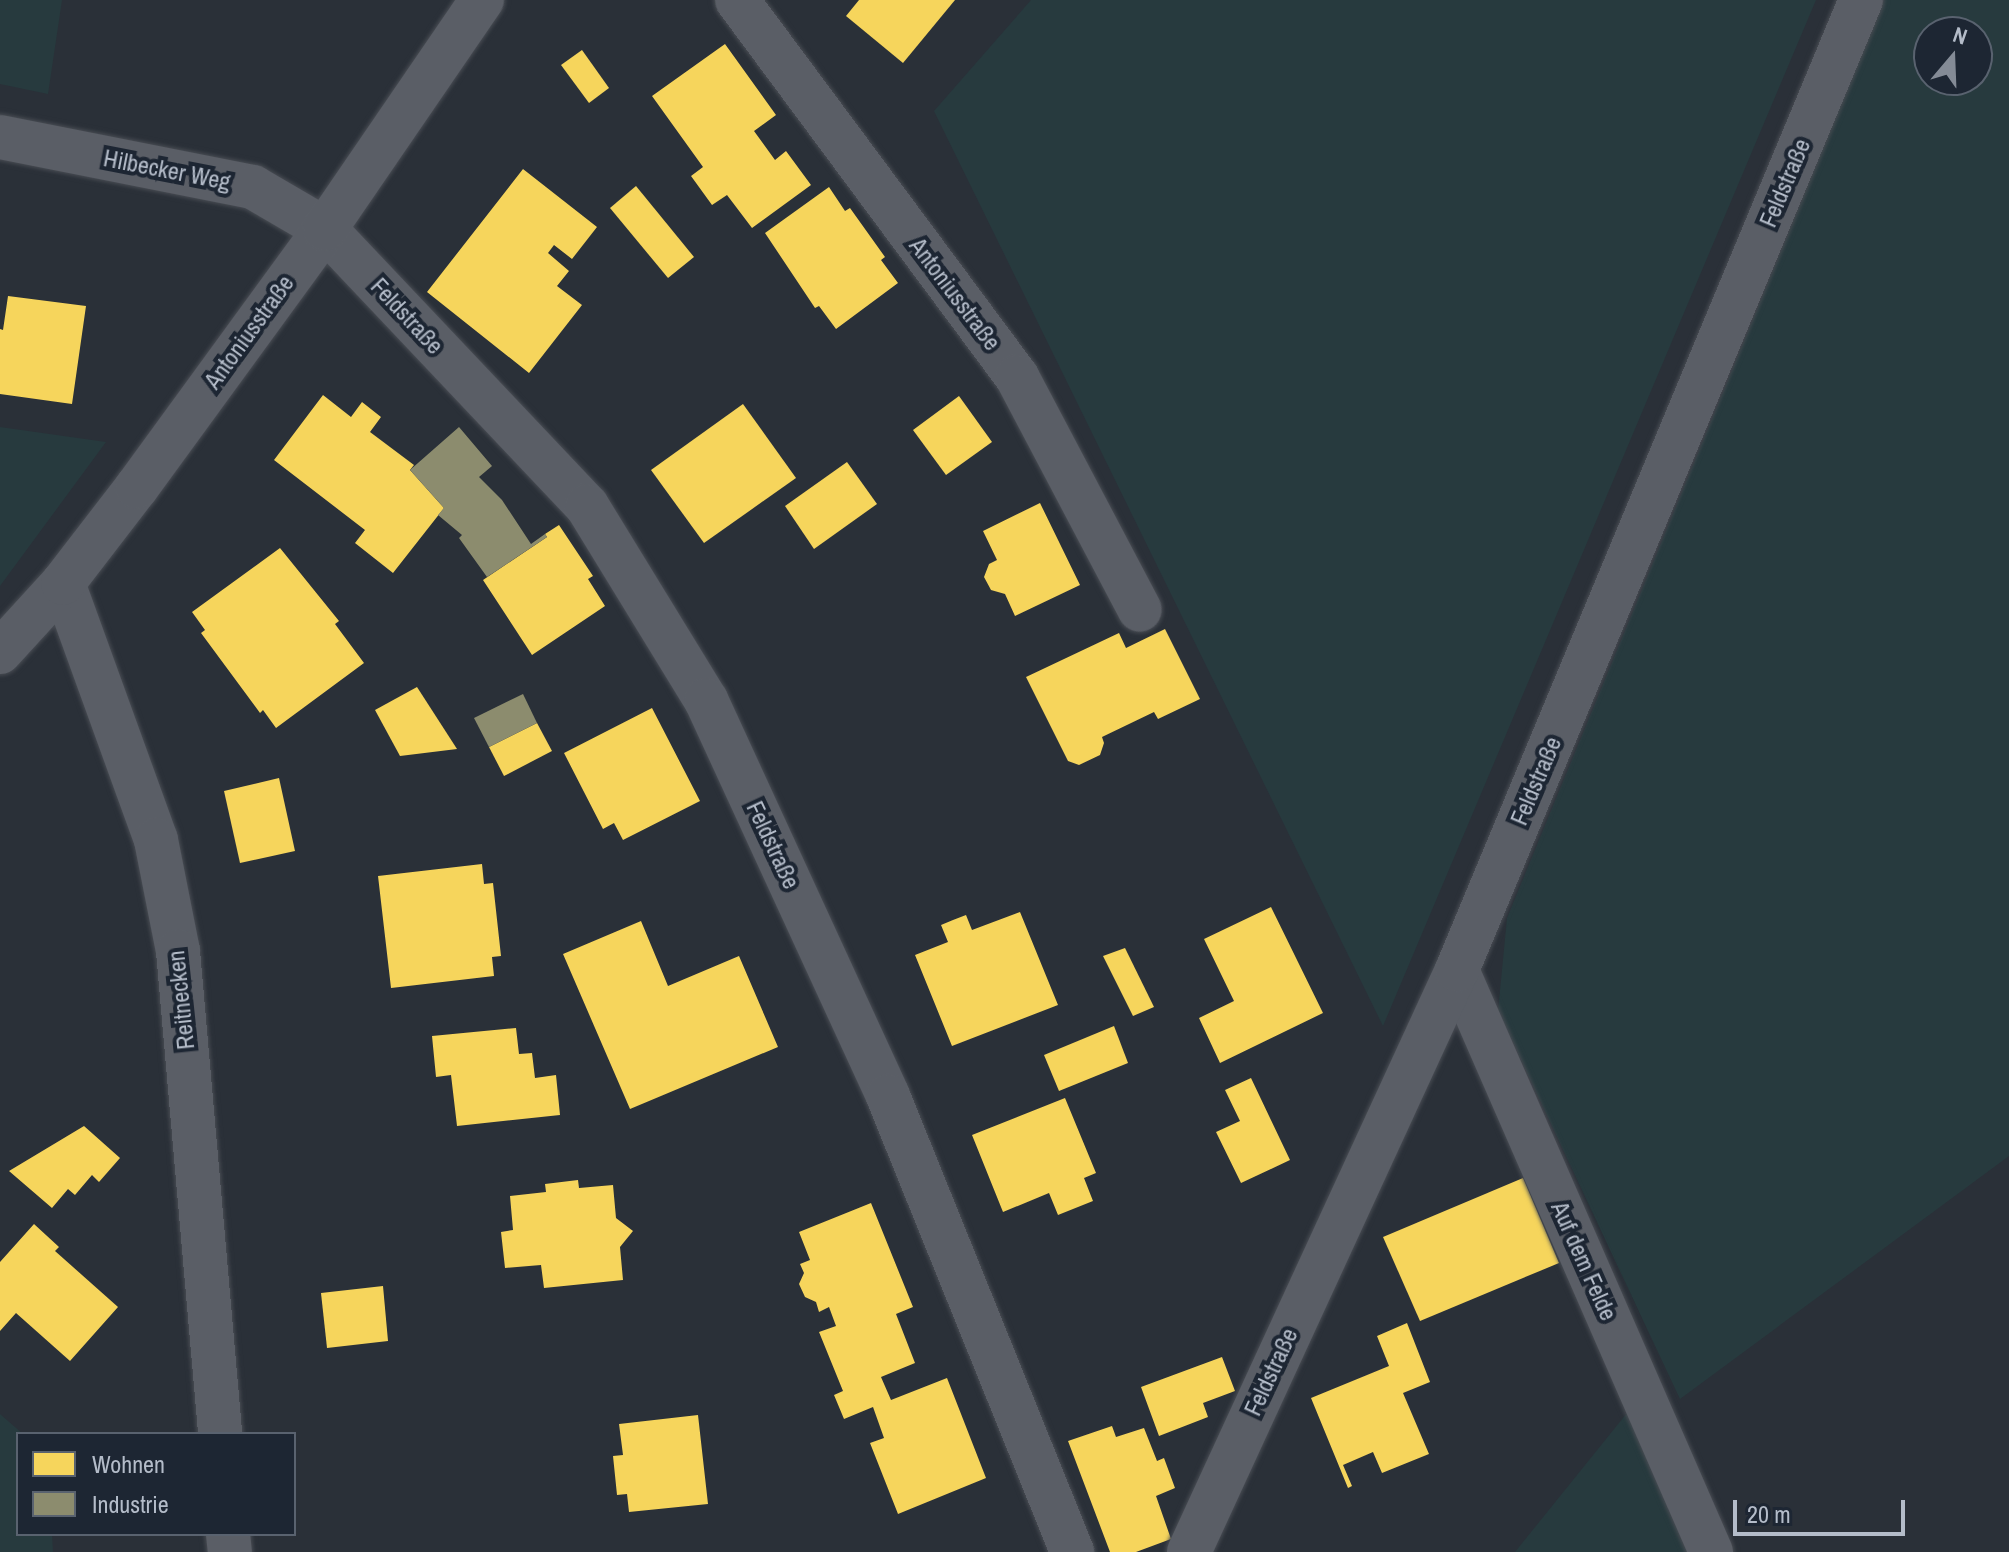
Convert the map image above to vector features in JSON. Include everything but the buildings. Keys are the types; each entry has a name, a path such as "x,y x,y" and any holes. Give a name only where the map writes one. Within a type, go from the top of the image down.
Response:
{"street":[{"name":"Antoniusstraße","path":"0,652 63,583 325,229 482,0"},
{"name":"Antoniusstraße","path":"737,0 1017,377 1140,610"},
{"name":"Feldstraße","path":"1189,1552 1457,970 1861,0"},
{"name":"Hilbecker Weg","path":"0,137 253,187 325,229"},
{"name":"Feldstraße","path":"325,229 587,506 706,700 888,1096 1072,1552"},
{"name":"Reitnecken","path":"63,583 156,840 178,951 220,1432"},
{"name":"Auf dem Felde","path":"1457,970 1711,1552"}],"green space":[{"path":"0,0 62,0 48,94 0,84"},
{"path":"1031,0 1816,0 1383,1026 934,111"},
{"path":"1884,0 2009,0 2009,1156 1680,1399 1498,1011 1507,918"},
{"path":"0,427 106,442 0,586"},
{"path":"1627,1413 1690,1552 1515,1552"},
{"path":"0,1414 21,1432 16,1432 16,1536 52,1536 53,1552 0,1552"}]}
